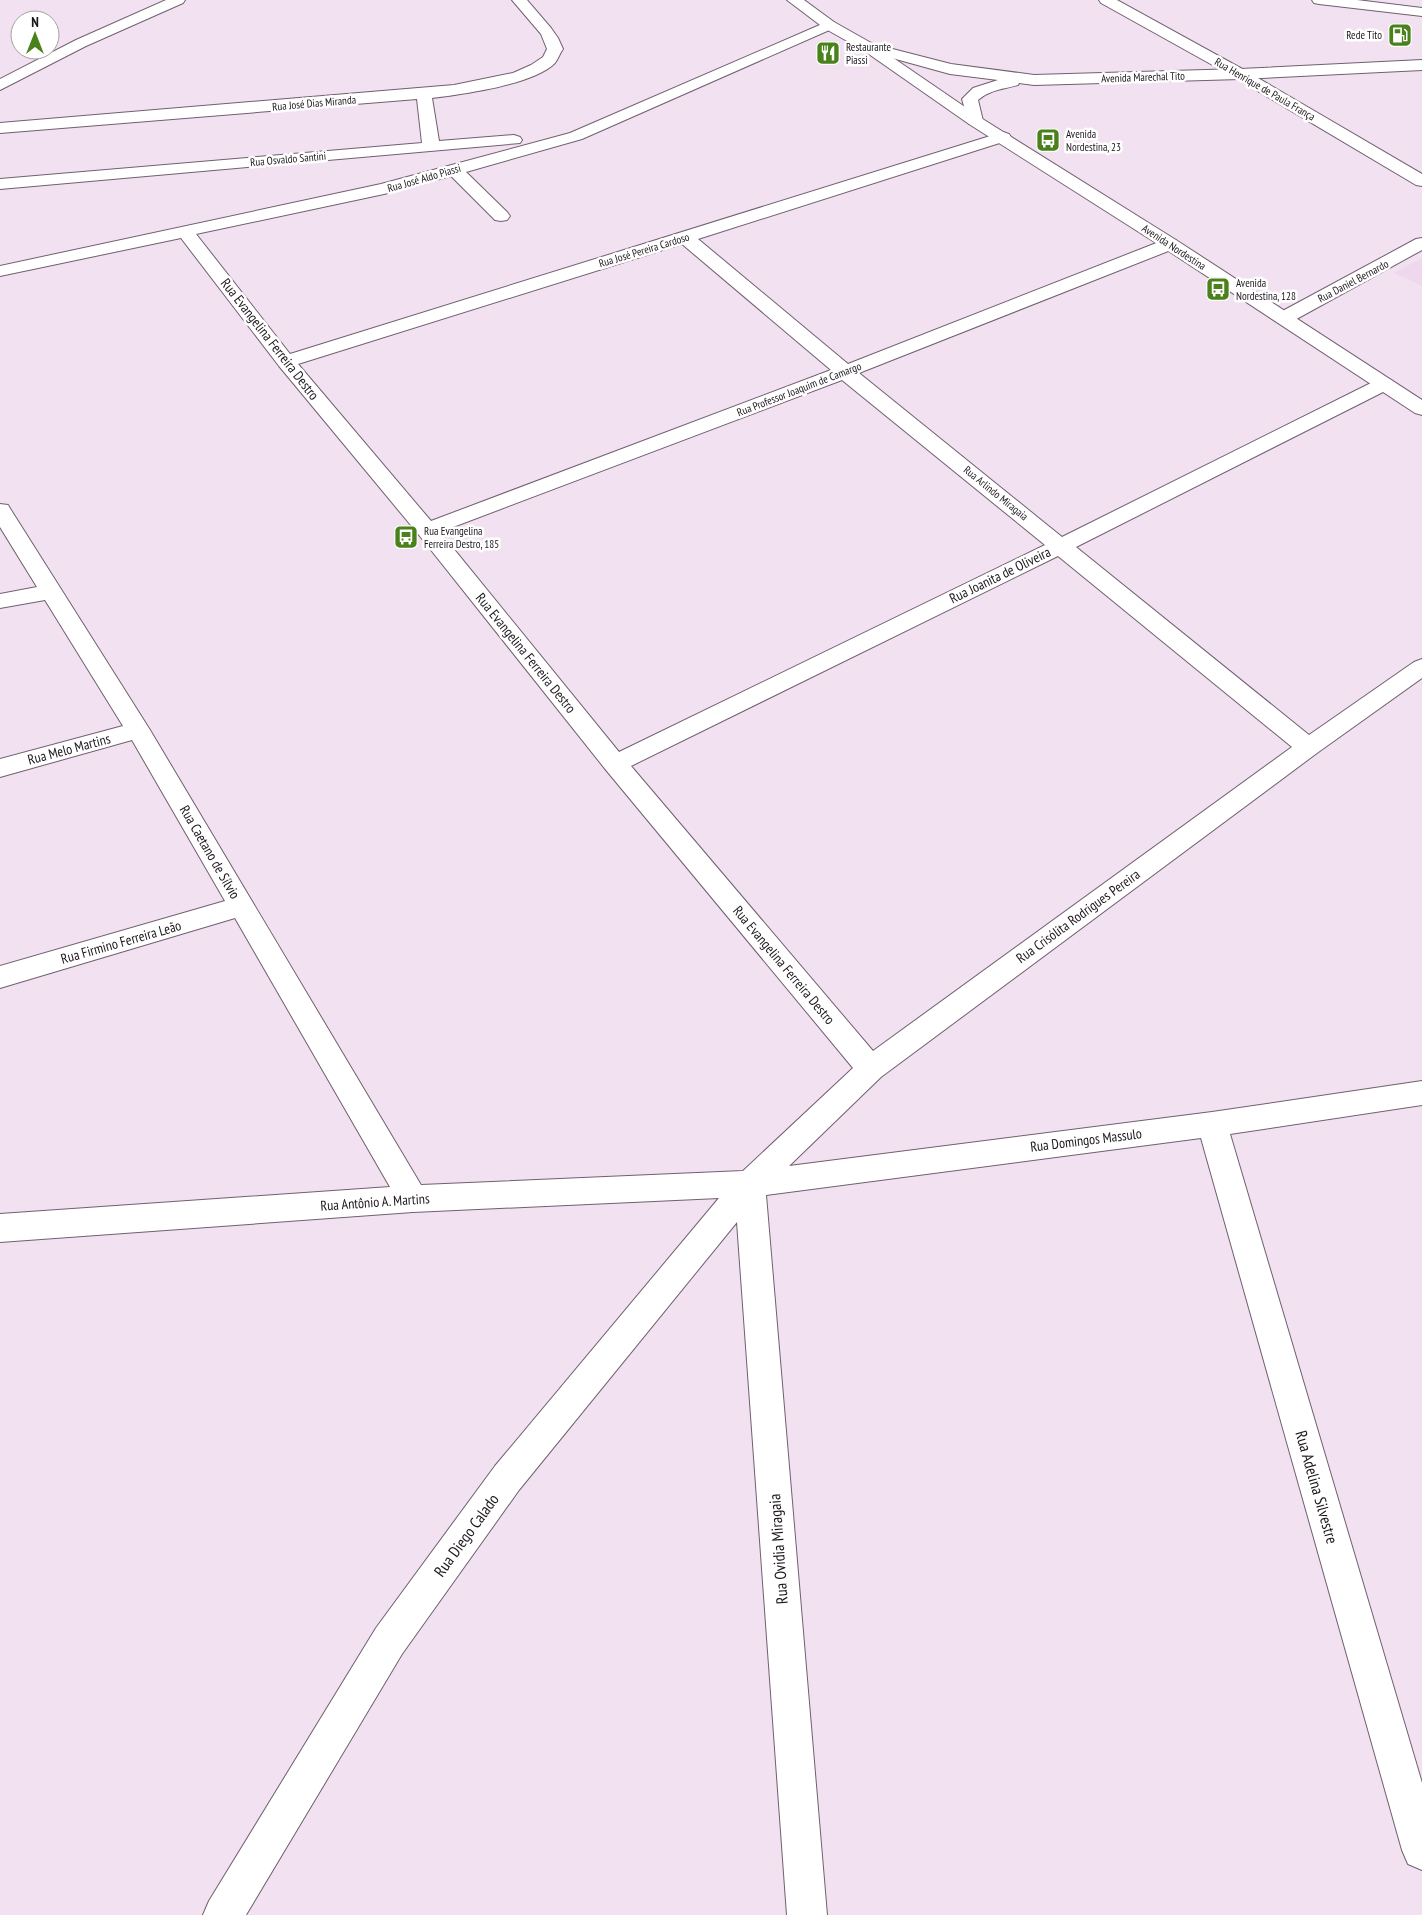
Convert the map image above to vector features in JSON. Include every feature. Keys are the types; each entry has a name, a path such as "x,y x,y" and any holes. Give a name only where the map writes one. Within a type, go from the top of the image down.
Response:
{"street":[{"path":"0,85 81,43 178,0"},
{"name":"Rua José Dias Miranda","path":"0,128 424,94 506,79 522,75 544,65 552,56 555,48 552,39 519,0"},
{"name":"Avenida Marechal Tito","path":"794,0 829,25 868,47 975,121"},
{"name":"Rua Henrique de Paula França","path":"1106,0 1240,74 1422,181"},
{"path":"1319,0 1422,12"},
{"name":"Rua José Aldo Piassi","path":"0,271 186,233 384,189 576,136 829,25"},
{"name":"Avenida Marechal Tito","path":"868,47 950,70 1034,80 1240,74 1422,65"},
{"path":"975,121 970,99 974,94 1004,84 1034,80"},
{"path":"424,94 431,146"},
{"name":"Avenida Nordestina","path":"975,121 1170,244 1422,408"},
{"name":"Rua Osvaldo Santini","path":"0,184 431,146 576,136"},
{"name":"Rua José Pereira Cardoso","path":"286,362 1003,137"},
{"path":"454,169 501,216"},
{"name":"Rua Evangelina Ferreira Destro","path":"186,233 286,362 427,530 615,764 871,1069"},
{"name":"Rua Arlindo Miragaia","path":"685,237 846,372 1308,747"},
{"name":"Rua Professor Joaquim de Camargo","path":"427,530 846,372 1170,244"},
{"name":"Rua Daniel Bernardo","path":"1284,318 1422,244"},
{"name":"Rua Joanita de Oliveira","path":"615,764 1061,546 1384,384"},
{"name":"Rua Caetano de Sílvio","path":"0,510 138,730 413,1198"},
{"path":"0,601 52,592"},
{"name":"Rua Crisólita Rodrigues Pereira","path":"750,1184 871,1069 1308,747 1422,667"},
{"name":"Rua Melo Martins","path":"0,768 138,730"},
{"name":"Rua Firmino Ferreira Leão","path":"0,977 242,906"},
{"name":"Rua Domingos Massulo","path":"750,1184 1212,1124 1422,1093"},
{"name":"Rua Adelina Silvestre","path":"1212,1124 1422,1850"},
{"name":"Rua Antônio A. Martins","path":"0,1228 413,1198 750,1184"},
{"name":"Rua Diego Calado","path":"223,1915 389,1641 507,1478 750,1184"},
{"name":"Rua Ovidia Miragaia","path":"750,1184 807,1915"}],"shaded area":[{"path":"1422,258 1422,286 1394,273"}],"place":[{"name":"Rede Tito","path":"1400,35"},
{"name":"Restaurante Piassi","path":"828,53"},
{"name":"Avenida Nordestina, 23","path":"1048,140"},
{"name":"Avenida Nordestina, 128","path":"1218,289"},
{"name":"Rua Evangelina Ferreira Destro, 185","path":"406,537"}]}
